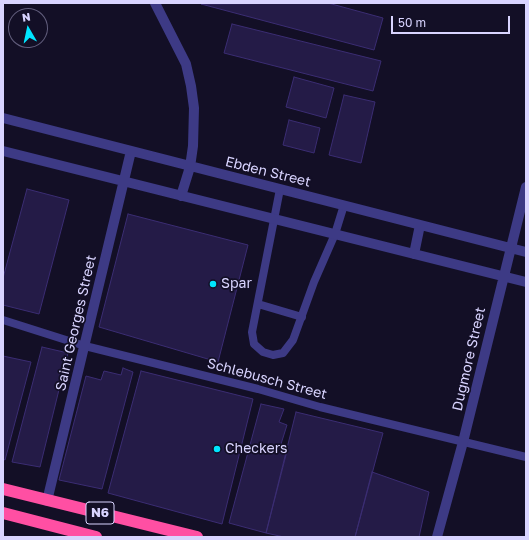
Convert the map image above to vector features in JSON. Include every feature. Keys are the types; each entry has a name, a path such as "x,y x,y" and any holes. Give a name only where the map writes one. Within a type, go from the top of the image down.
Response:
{"highway":[{"name":"N6","path":"3,489 196,537"},
{"name":"N6","path":"3,513 96,537"}],"street":[{"path":"156,3 186,64 194,108 190,167 181,196"},
{"name":"Ebden Street","path":"3,118 526,252"},
{"path":"3,151 526,282"},
{"name":"Saint Georges Street","path":"47,501 86,346 131,151"},
{"name":"Dugmore Street","path":"437,537 464,442 503,276 526,187"},
{"path":"414,254 420,225"}],"lane":[{"path":"280,189 252,332 253,340 259,349 273,355 279,355 285,351 293,340 314,282 335,234 344,205"},
{"path":"258,304 302,317"},
{"name":"Schlebusch Street","path":"3,320 86,346 227,381 320,407 526,457"}],"building":[{"path":"328,3 383,18 374,50 201,4"},
{"path":"232,24 381,61 373,91 224,53"},
{"path":"294,77 334,88 326,118 286,107"},
{"path":"344,95 375,102 361,163 329,155"},
{"path":"289,120 320,128 314,153 283,145"},
{"path":"27,189 69,200 39,314 3,305 3,278"},
{"path":"128,214 248,245 218,362 99,327"},
{"path":"42,347 68,353 40,467 12,462"},
{"path":"3,356 31,362 5,460 3,459"},
{"path":"123,368 133,372 102,489 59,480 86,376 101,380 104,371 121,375"},
{"path":"141,371 253,399 222,524 108,493"},
{"path":"261,404 284,409 279,422 287,425 281,444 288,447 266,533 229,523"},
{"path":"296,412 383,433 355,537 284,537 266,533"},
{"path":"372,472 429,492 419,537 355,537"}],"place":[{"name":"Spar","path":"213,284"},
{"name":"Checkers","path":"217,449"}]}
